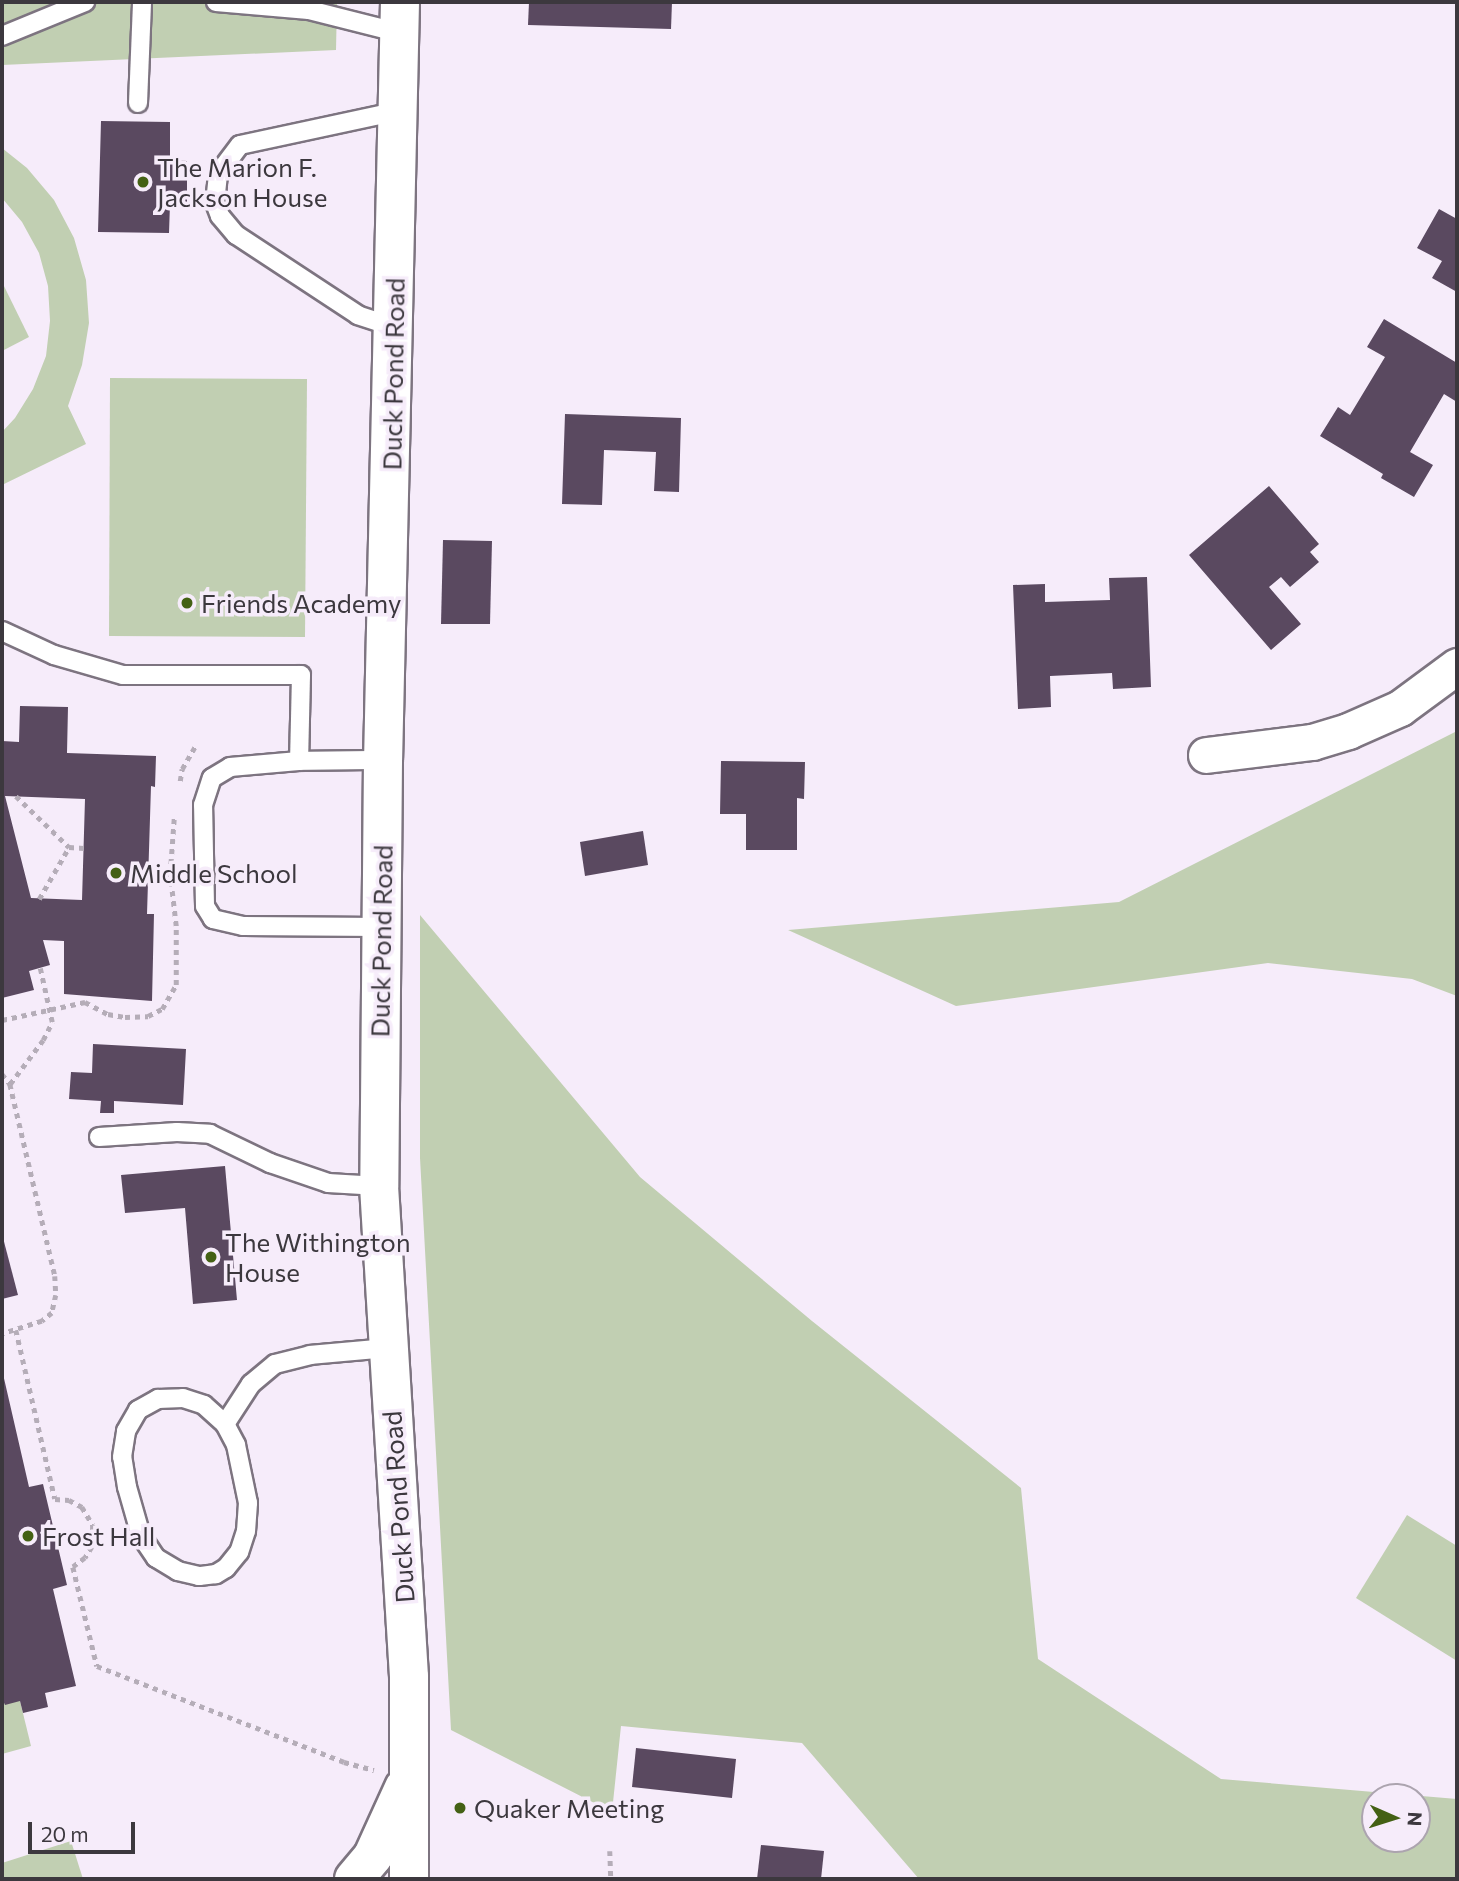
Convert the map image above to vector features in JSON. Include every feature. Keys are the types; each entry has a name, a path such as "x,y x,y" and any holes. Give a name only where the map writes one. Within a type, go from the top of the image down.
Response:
{"street":[{"name":"Duck Pond Road","path":"400,18 383,760 379,1186 409,1676 409,1879"},
{"path":"1206,755 1312,742 1348,731 1400,708 1457,666"},
{"path":"354,1879 373,1856 410,1774"}],"lane":[{"path":"2,36 85,2"},
{"path":"138,103 142,2"},
{"path":"216,2 400,18"},
{"path":"394,327 358,315 236,235 220,216 215,204 218,174 240,145 398,111"},
{"path":"2,631 54,655 122,675 301,675 299,761"},
{"path":"381,927 243,926 213,919 205,906 203,805 212,778 230,767 299,761 383,760"},
{"path":"99,1136 177,1132 210,1134 270,1163 328,1183 379,1186"},
{"path":"225,1424 251,1384 275,1364 310,1355 387,1348"},
{"path":"183,1398 204,1405 225,1424 236,1445 248,1503 246,1531 239,1552 226,1568 216,1574 199,1576 178,1571 156,1558 141,1536 122,1457 126,1431 138,1410 158,1399 183,1398"}],"path":[{"path":"180,783 182,769 196,745"},
{"path":"16,796 69,847 84,848"},
{"path":"2,1020 85,1002 108,1014 148,1016 162,1009 173,992 176,926 170,874 175,809"},
{"path":"39,899 69,847"},
{"path":"10,1084 43,1040 52,1022 40,968"},
{"path":"2,1074 10,1084 55,1276 52,1312 43,1321 2,1334"},
{"path":"16,1330 55,1499 69,1500 82,1507 93,1525 92,1547 85,1558 73,1567 97,1665 344,1762 375,1770 410,1774"},
{"path":"610,1851 611,1879"}],"green space":[{"path":"2,2 337,2 336,50 2,65"},
{"path":"2,148 27,168 54,200 74,238 86,280 89,323 82,365 68,406 86,444 2,485 2,432 15,418 33,389 46,356 50,321 48,286 39,253 22,222 2,198"},
{"path":"2,282 29,337 2,351"},
{"path":"110,378 307,379 305,637 109,636"},
{"path":"1457,731 1457,996 1412,979 1268,963 956,1006 788,930 1119,902"},
{"path":"420,915 640,1177 812,1321 1021,1488 1038,1659 1221,1779 1361,1791 1361,1853 1431,1853 1431,1797 1457,1799 1457,1879 919,1879 802,1743 621,1726 612,1812 451,1730 420,1158"},
{"path":"1407,1515 1457,1546 1457,1661 1356,1598"},
{"path":"3,1697 20,1701 31,1746 2,1754"},
{"path":"71,1841 83,1879 2,1879 2,1863"}],"building":[{"path":"529,2 672,2 671,29 528,25"},
{"name":"The Marion F. Jackson House","path":"101,121 170,122 170,160 187,161 187,205 170,204 169,233 98,232"},
{"path":"1439,209 1457,219 1457,292 1432,278 1442,261 1417,248"},
{"path":"1384,319 1457,363 1457,402 1444,394 1410,452 1433,465 1414,497 1381,478 1383,474 1320,436 1338,407 1350,415 1385,357 1367,347"},
{"path":"565,414 681,418 679,492 654,491 656,452 604,450 602,505 562,504"},
{"path":"1269,486 1319,544 1310,552 1319,562 1290,587 1281,577 1269,587 1301,624 1271,650 1189,555"},
{"path":"443,540 492,541 490,624 441,624"},
{"path":"1147,577 1151,687 1113,689 1112,673 1050,676 1051,707 1018,709 1013,585 1045,584 1045,602 1110,600 1109,578"},
{"name":"Middle School","path":"20,706 68,707 67,753 156,756 155,787 151,786 147,914 154,914 152,1001 64,994 64,941 43,940 50,965 29,971 34,990 2,998 2,741 19,742","holes":["5,796 85,799 82,900 31,898"]},
{"path":"721,761 805,762 804,799 797,798 797,850 746,850 746,814 720,814"},
{"path":"643,831 648,865 585,876 580,842"},
{"path":"93,1044 186,1049 183,1105 114,1101 114,1113 100,1113 101,1101 69,1099 71,1072 92,1073"},
{"name":"The Withington House","path":"225,1166 237,1300 193,1304 185,1208 125,1213 121,1175"},
{"path":"2,1234 18,1295 2,1299"},
{"name":"Frost Hall","path":"3,1374 29,1487 43,1484 67,1585 53,1589 76,1686 45,1693 48,1707 23,1713 20,1701 5,1705 2,1698"},
{"path":"636,1748 736,1759 732,1798 632,1787"},
{"path":"761,1845 824,1851 821,1879 757,1879"}],"place":[{"name":"The Marion F. Jackson House","path":"143,182"},
{"name":"Friends Academy","path":"187,603"},
{"name":"Middle School","path":"116,873"},
{"name":"The Withington House","path":"211,1257"},
{"name":"Frost Hall","path":"28,1536"},
{"name":"Quaker Meeting","path":"460,1808"}]}
